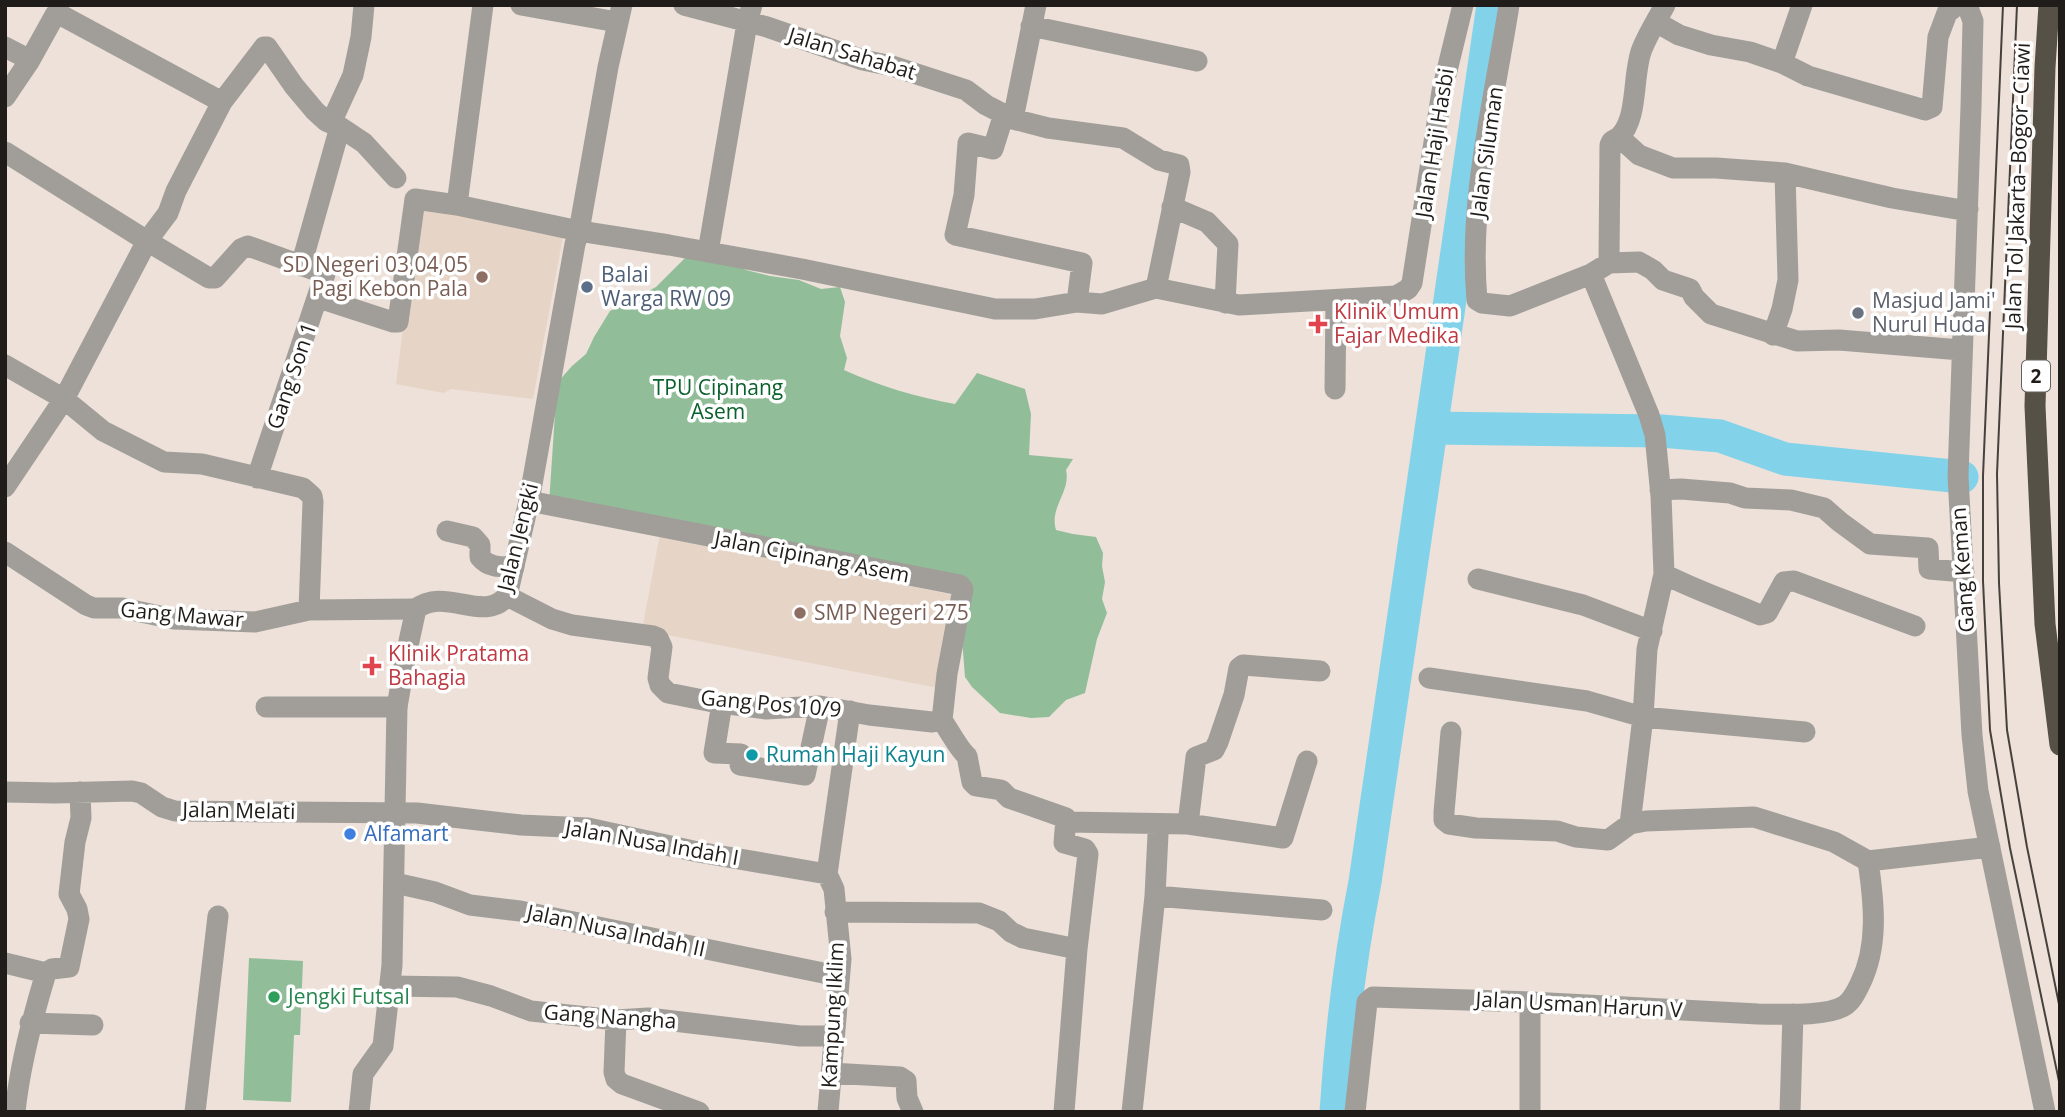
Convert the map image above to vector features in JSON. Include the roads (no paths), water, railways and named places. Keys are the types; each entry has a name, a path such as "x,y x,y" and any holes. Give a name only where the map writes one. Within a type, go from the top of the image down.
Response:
{"highway":[{"name":"Jalan Tol Jakarta–Bogor–Ciawi","path":"2049,5 2035,406 2045,624 2060,745"}],"street":[{"path":"5,152 209,278 215,278 248,246 301,266 335,125 353,75 364,5"},
{"path":"457,205 484,5"},
{"path":"521,5 619,14"},
{"name":"Jalan Sahabat","path":"684,5 749,14 767,27 863,60 892,66 966,90 1008,117 1048,128 1123,138 1158,160 1179,165 1180,172 1172,207"},
{"name":"Jalan Haji Hasbi","path":"1336,300 1396,296 1408,289 1412,283 1442,91 1463,5"},
{"name":"Jalan Siluman","path":"1508,5 1483,157 1477,219 1477,300 1510,306 1591,274"},
{"path":"1782,63 1802,5"},
{"path":"1609,263 1610,145 1624,132 1641,50 1660,14 1679,35 1711,45 1750,52 1808,76 1929,110 1932,107 1938,37 1947,13 1957,5"},
{"name":"Gang Keman","path":"1970,13 1968,209 1958,476 1972,735 1978,791 2045,1112"},
{"path":"5,97 30,61 55,15 59,14 222,102"},
{"name":"Jalan Jengki","path":"416,609 443,600 487,608 501,603 507,596 529,500 619,14"},
{"path":"708,252 749,14"},
{"path":"1077,302 1082,263 956,235 964,195 968,143 993,149 1008,117 1033,16 1197,61"},
{"path":"5,47 30,61"},
{"path":"5,486 65,399 147,240 168,213 176,191 222,102 264,47 267,47 315,111 326,121 364,143 396,178"},
{"path":"1619,137 1639,155 1673,168 1785,173 1892,198 1968,209"},
{"path":"1773,335 1788,280 1785,173"},
{"path":"319,298 396,323 415,199 457,205 579,231 708,252 995,309 1035,309 1077,302 1102,304 1156,288 1239,305 1336,300 1335,389"},
{"path":"1156,288 1172,207 1207,222 1228,244 1225,303"},
{"path":"1630,824 1643,717 1647,649 1664,574 1660,490 1652,425 1591,274 1609,263 1639,262 1653,270 1662,280 1690,289 1711,314 1797,341 1839,340 1961,350"},
{"name":"Gang Son 1","path":"257,478 326,274 301,266"},
{"path":"5,365 65,399 103,432 164,462 202,464 303,488 312,496 313,502 309,610"},
{"path":"1660,490 1730,493 1745,498 1791,500 1824,508 1870,544 1928,548 1930,569 1964,572"},
{"name":"Jalan Cipinang Asem","path":"529,500 960,585 963,589 947,674 942,720"},
{"path":"447,531 473,537 480,545 480,557 487,564 514,567"},
{"name":"Gang Mawar","path":"5,552 94,608 122,608 174,619 255,622 309,610 416,609"},
{"path":"1664,574 1760,615 1766,613 1784,582 1794,581 1916,626"},
{"path":"1478,579 1583,605 1652,631"},
{"name":"Gang Pos 10/9","path":"507,596 552,619 572,625 653,635 658,638 662,647 658,678 662,689 668,693 766,709 820,706 869,715 932,722 942,720"},
{"path":"359,1112 363,1074 383,1046 390,986 397,707 416,609"},
{"path":"1188,824 1196,757 1213,750 1218,743 1234,695 1239,668 1243,665 1320,671"},
{"path":"1429,678 1587,701 1643,717 1805,732"},
{"path":"722,703 714,753 741,754 740,765 804,775 820,706"},
{"path":"265,707 397,707"},
{"name":"Kampung Iklim","path":"828,1112 840,947 834,889 827,874 850,711"},
{"path":"942,720 967,756 972,782 976,786 1001,790 1009,798 1063,816 1067,822 1064,843 1085,849 1087,854 1064,1112"},
{"path":"1451,732 1444,812 1444,820 1449,824 1476,828 1557,831 1576,837 1608,840 1630,824 1646,821 1754,817 1834,842 1868,861 1990,847"},
{"path":"1067,822 1188,824 1283,838 1307,761"},
{"name":"Jalan Melati","path":"5,792 132,791 175,811 394,814"},
{"path":"15,1112 30,1023 46,973 52,969 69,967 75,940 78,915 69,894 75,842 81,818 80,792"},
{"name":"Jalan Nusa Indah I","path":"394,814 417,813 521,825 588,828 698,852 827,874"},
{"path":"1132,1112 1155,896 1158,834"},
{"name":"Jalan Usman Harun V","path":"1355,1112 1367,1002 1373,997 1758,1014 1793,1014 1843,1007 1853,998 1871,954 1873,892 1868,861"},
{"name":"Jalan Nusa Indah II","path":"394,883 435,892 470,905 520,911 838,976"},
{"path":"1155,896 1322,910"},
{"path":"835,912 979,913 999,921 1023,938 1077,948"},
{"path":"195,1112 218,916"},
{"path":"5,963 46,973"},
{"name":"Gang Nangha","path":"390,986 457,987 491,996 531,1012 616,1020 648,1018 800,1036 833,1036"},
{"path":"1530,1002 1530,1112"},
{"path":"1790,1112 1793,1014"},
{"path":"616,1020 616,1079 630,1087 699,1112"},
{"path":"30,1023 93,1025"},
{"path":"831,1073 900,1077 906,1080 907,1098 913,1112"}],"waterway":[{"path":"1336,1112 1351,968 1493,5"},
{"path":"1432,428 1661,431 1720,436 1785,459 1962,477"}],"tram line":[{"path":"2003,5 1983,476 1983,581 1990,730 2010,848 2060,1086"},
{"path":"2017,5 1997,474 1999,583 2007,730 2027,847 2060,1009"}],"place":[{"name":"SD Negeri 03,04,05 Pagi Kebon Pala","path":"482,277"},
{"name":"Balai Warga RW 09","path":"587,287"},
{"name":"Masjud Jami' Nurul Huda","path":"1858,313"},
{"name":"Klinik Umum Fajar Medika","path":"1318,324"},
{"name":"SMP Negeri 275","path":"800,613"},
{"name":"Klinik Pratama Bahagia","path":"372,666"},
{"name":"Rumah Haji Kayun","path":"752,755"},
{"name":"Alfamart","path":"350,834"},
{"name":"Jengki Futsal","path":"274,997"}],"park label":[{"name":"TPU Cipinang Asem","path":"718,400"}]}
